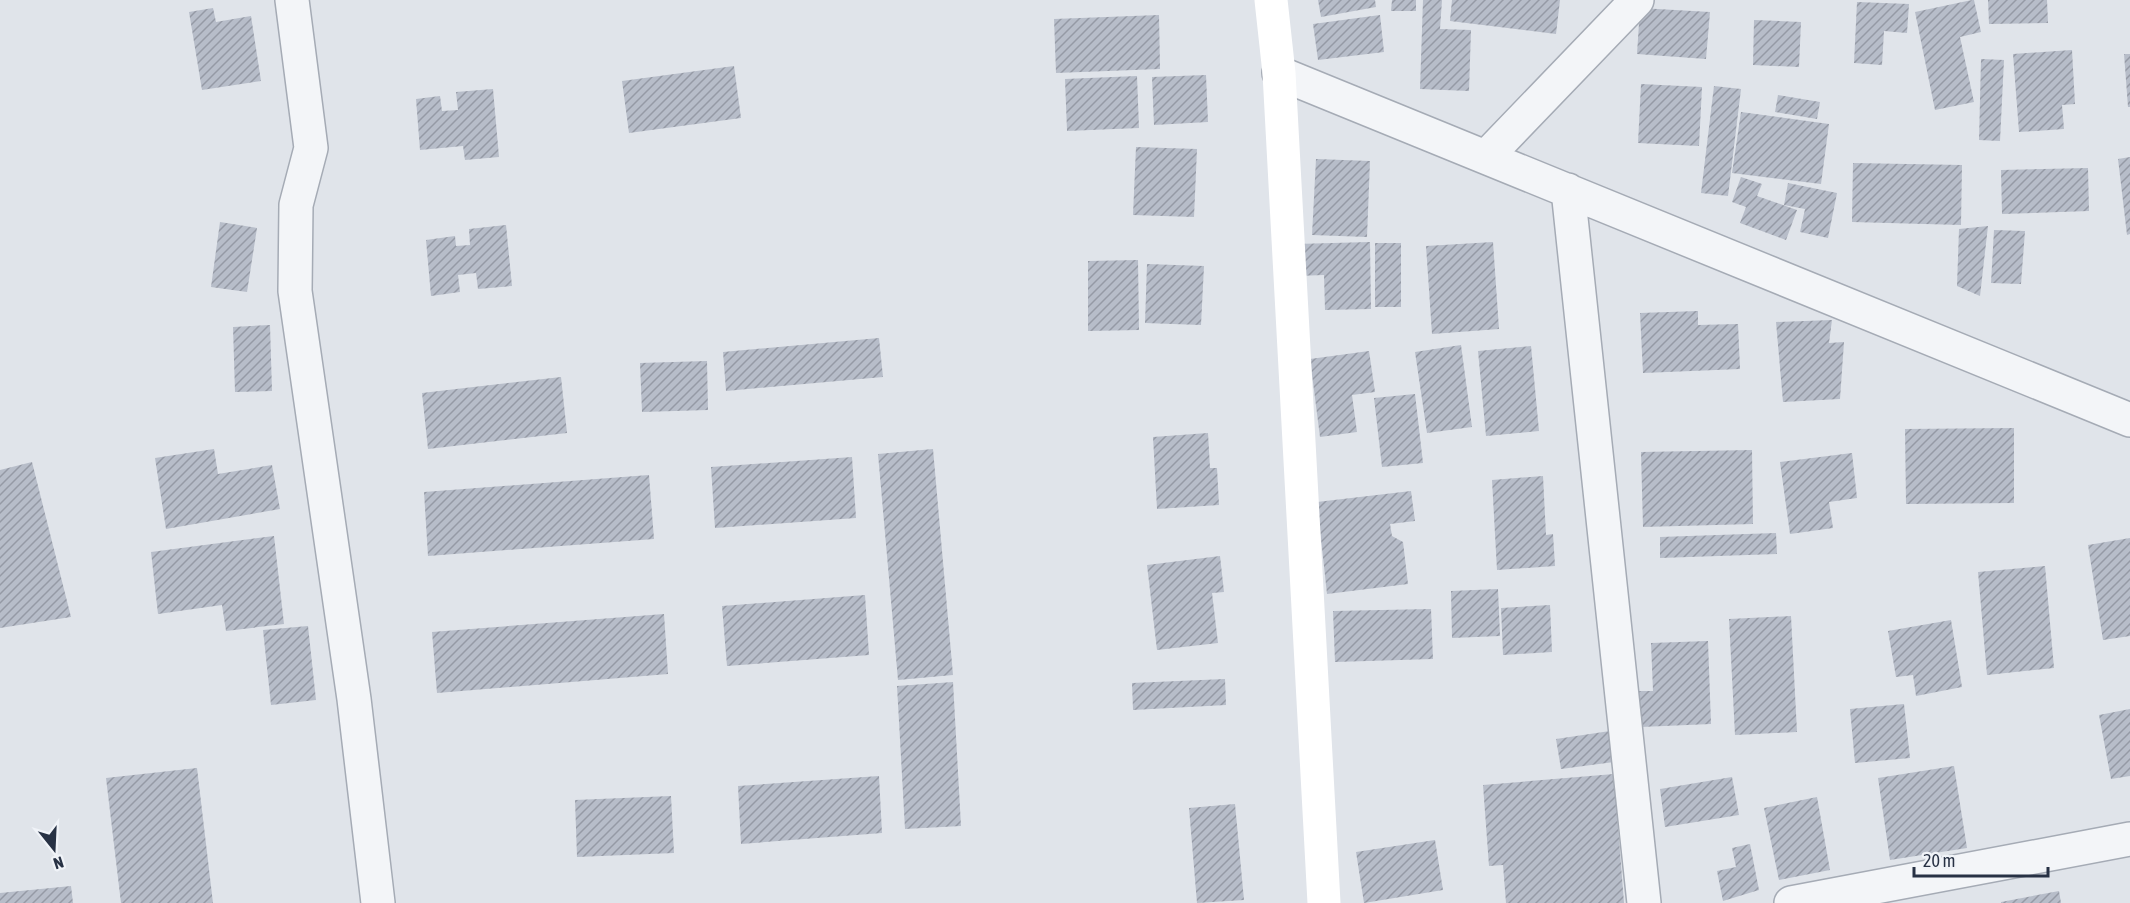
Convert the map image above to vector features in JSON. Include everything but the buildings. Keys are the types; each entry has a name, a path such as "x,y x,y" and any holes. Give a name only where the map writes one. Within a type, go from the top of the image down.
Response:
{"street":[{"path":"292,0 311,148 296,205 295,291 354,699 378,903"},
{"path":"1271,0 1279,73 1324,903"},
{"path":"1486,156 1637,0"},
{"path":"1279,73 2130,420"},
{"path":"1568,190 1644,903"},
{"path":"1791,903 2130,839"}]}
